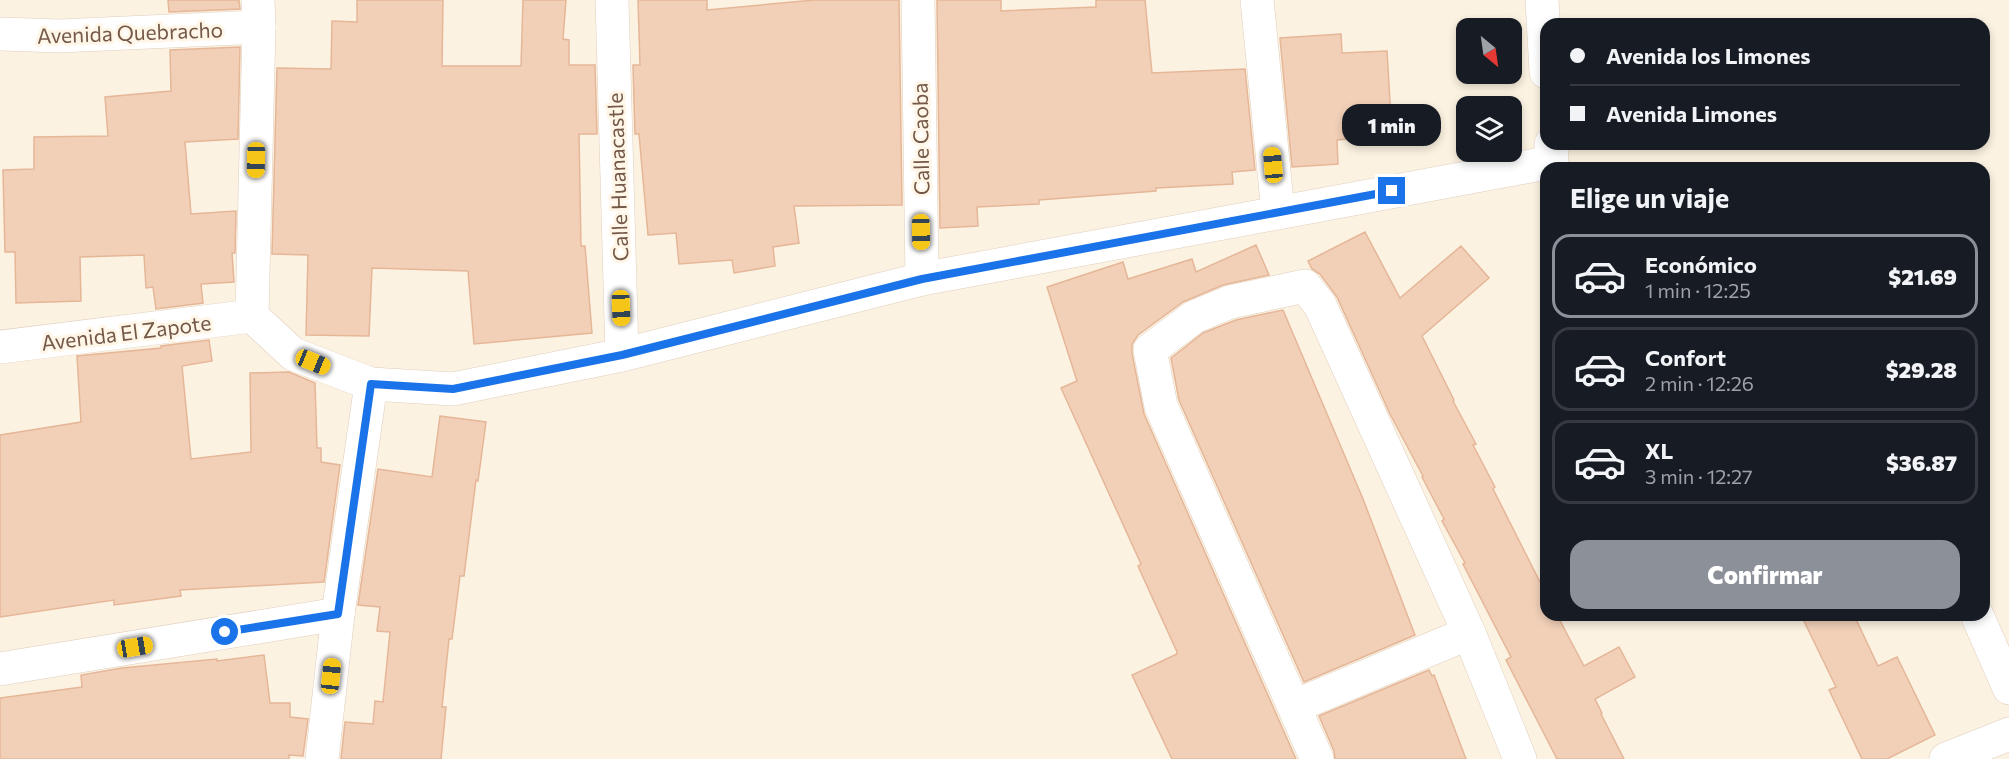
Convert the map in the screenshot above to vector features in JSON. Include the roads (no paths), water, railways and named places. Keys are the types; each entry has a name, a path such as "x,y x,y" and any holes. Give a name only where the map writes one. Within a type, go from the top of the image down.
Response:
{"street":[{"name":"Calle Huanacastle","path":"612,0 622,355"},
{"name":"Calle Caoba","path":"918,0 922,279"},
{"path":"1257,0 1278,212"},
{"path":"1542,0 1543,18"},
{"path":"259,14 252,316 293,354 371,384 453,389 622,355 922,279 1278,212 1551,153"},
{"name":"Avenida Quebracho","path":"0,34 60,36 259,14"},
{"path":"1317,759 1161,406 1150,350 1194,317 1230,302 1305,286 1320,305 1469,633 1520,759"},
{"name":"Avenida El Zapote","path":"0,347 252,316"},
{"path":"322,759 338,614 371,384"},
{"path":"0,669 338,614"},
{"path":"1980,621 2009,688"},
{"path":"1295,706 1469,633"},
{"path":"1946,759 2009,734"}]}
